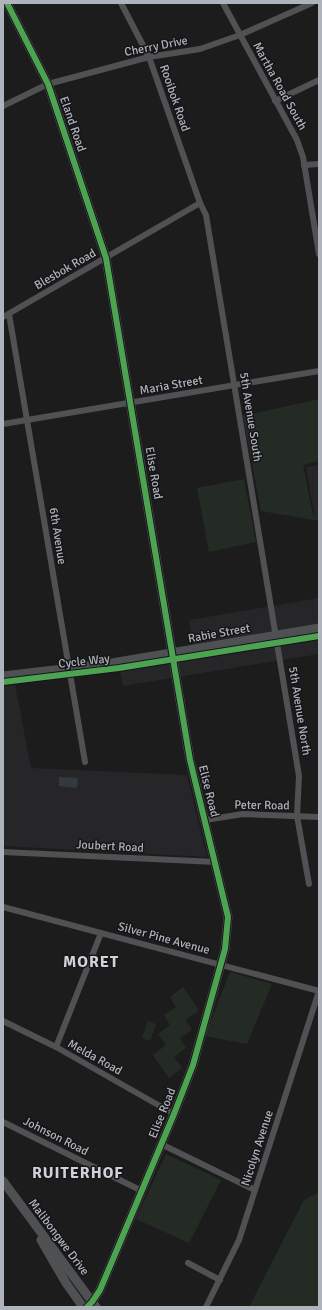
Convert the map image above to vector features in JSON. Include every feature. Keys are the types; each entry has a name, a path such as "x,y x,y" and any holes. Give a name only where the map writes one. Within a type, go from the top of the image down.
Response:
{"street":[{"name":"Eland Road","path":"7,3 48,84 106,258"},
{"name":"Rooibok Road","path":"121,3 149,57 200,203"},
{"name":"Martha Road South","path":"223,3 297,140 304,165 319,254"},
{"name":"Cherry Drive","path":"3,105 48,84 149,57 192,51 240,35 312,3"},
{"path":"275,101 319,80"},
{"path":"304,165 319,164"},
{"name":"Blesbok Road","path":"3,318 200,203"},
{"name":"5th Avenue South","path":"200,203 207,218 276,635"},
{"name":"Elise Road","path":"92,1306 174,1114 202,1038 228,938 228,917 216,862 190,760 106,258"},
{"name":"6th Avenue","path":"9,314 85,762"},
{"name":"Maria Street","path":"3,424 319,371"},
{"name":"Rabie Street","path":"3,676 173,653 319,628"},
{"name":"5th Avenue North","path":"276,635 300,780 298,816 309,884"},
{"name":"Peter Road","path":"205,820 243,814 319,818"},
{"name":"Joubert Road","path":"3,852 216,862"},
{"name":"Silver Pine Avenue","path":"3,906 319,991"},
{"path":"56,1047 101,933"},
{"name":"Nicolyn Avenue","path":"206,1307 239,1240 319,991"},
{"name":"Melda Road","path":"3,1021 56,1047 174,1114"},
{"name":"Johnson Road","path":"3,1122 142,1191"},
{"path":"161,1144 255,1190"},
{"name":"Malibongwe Drive","path":"3,1181 92,1306"},
{"name":"Malibongwe Drive","path":"3,1186 32,1224 66,1283 83,1307"},
{"path":"188,1263 220,1280"}],"shaded area":[{"path":"319,399 319,461 303,465 313,515 319,514 319,521 261,511 243,416"},
{"path":"319,465 319,514 314,514 306,467"},
{"path":"244,479 256,542 209,552 197,488"},
{"path":"319,598 319,654 123,686 119,665 194,653 189,620"},
{"path":"15,684 31,768 187,775 207,857 3,846 3,686"},
{"path":"59,777 78,778 77,788 59,786"},
{"path":"230,972 272,984 247,1044 205,1036"},
{"path":"183,987 199,1010 186,1020 192,1030 180,1038 186,1048 174,1057 182,1068 169,1078 153,1055 166,1045 158,1034 170,1025 164,1015 176,1007 170,997"},
{"path":"148,1021 156,1024 150,1041 142,1038"},
{"path":"166,1154 221,1180 189,1243 136,1219"},
{"path":"319,1192 319,1307 249,1307 304,1200"}],"cycle path":[{"path":"7,3 48,84 106,258 190,760 228,917 225,949 193,1065 100,1290 87,1307"},
{"name":"Cycle Way","path":"3,682 119,668 319,636"}],"district":[{"name":"MORET","path":"91,961"},
{"name":"RUITERHOF","path":"78,1172"}]}
